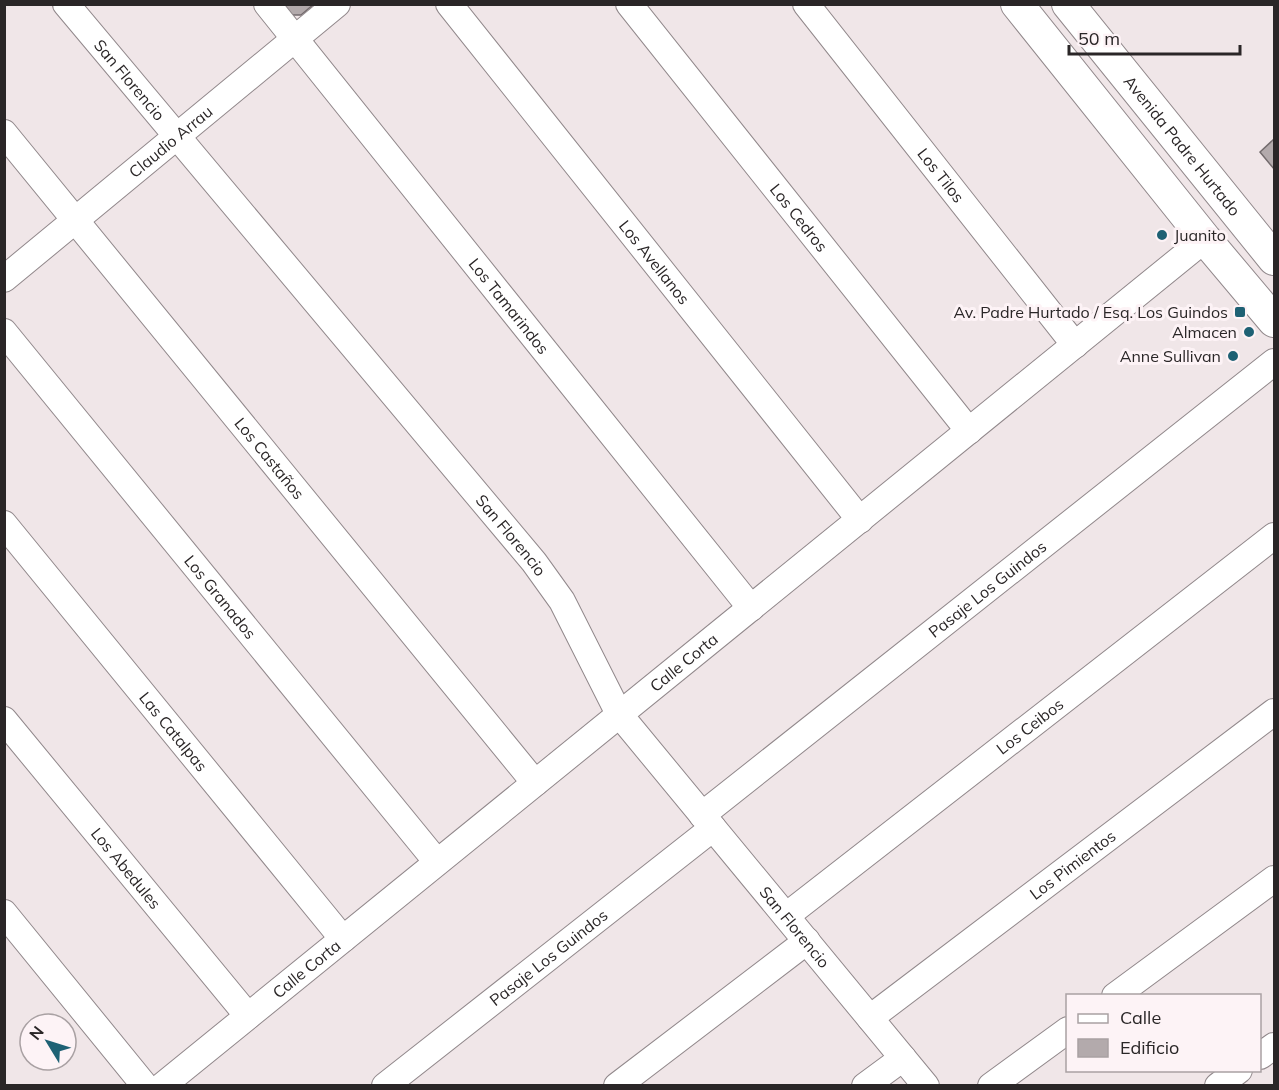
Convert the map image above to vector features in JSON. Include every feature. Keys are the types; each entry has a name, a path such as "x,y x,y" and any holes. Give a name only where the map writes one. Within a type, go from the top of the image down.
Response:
{"main road":[{"path":"1017,4 1205,239 1275,321"},
{"name":"Avenida Padre Hurtado","path":"1068,4 1275,259"}],"street":[{"name":"San Florencio","path":"66,4 534,562 567,611 619,714 926,1086"},
{"name":"Los Tamarindos","path":"267,4 751,608"},
{"name":"Claudio Arrau","path":"4,279 337,4"},
{"name":"Los Avellanos","path":"449,4 860,520"},
{"name":"Los Cedros","path":"629,4 969,431"},
{"name":"Los Tilos","path":"806,4 1075,345"},
{"name":"Los Castaños","path":"4,134 535,783"},
{"name":"Calle Corta","path":"162,1086 1205,239"},
{"name":"Los Granados","path":"4,332 437,862"},
{"name":"Pasaje Los Guindos","path":"385,1086 1275,362"},
{"name":"Las Catalpas","path":"4,524 343,939"},
{"name":"Los Ceibos","path":"786,916 1275,536"},
{"name":"Los Pimientos","path":"870,1018 1275,712"},
{"name":"Los Abedules","path":"4,720 248,1016"},
{"path":"1118,994 1275,879"},
{"path":"4,913 145,1086"},
{"path":"616,1086 807,941"},
{"path":"992,1086 1066,1031"},
{"path":"1261,1055 1275,1046"},
{"path":"864,1086 903,1058"},
{"path":"1218,1086 1238,1072"}],"building":[{"path":"283,4 314,4 301,15 291,15"},
{"path":"1274,139 1274,169 1260,152"}],"place":[{"name":"Juanito","path":"1162,235"},
{"name":"Av. Padre Hurtado / Esq. Los Guindos","path":"1240,312"},
{"name":"Almacen","path":"1249,332"},
{"name":"Anne Sullivan","path":"1233,356"}]}
